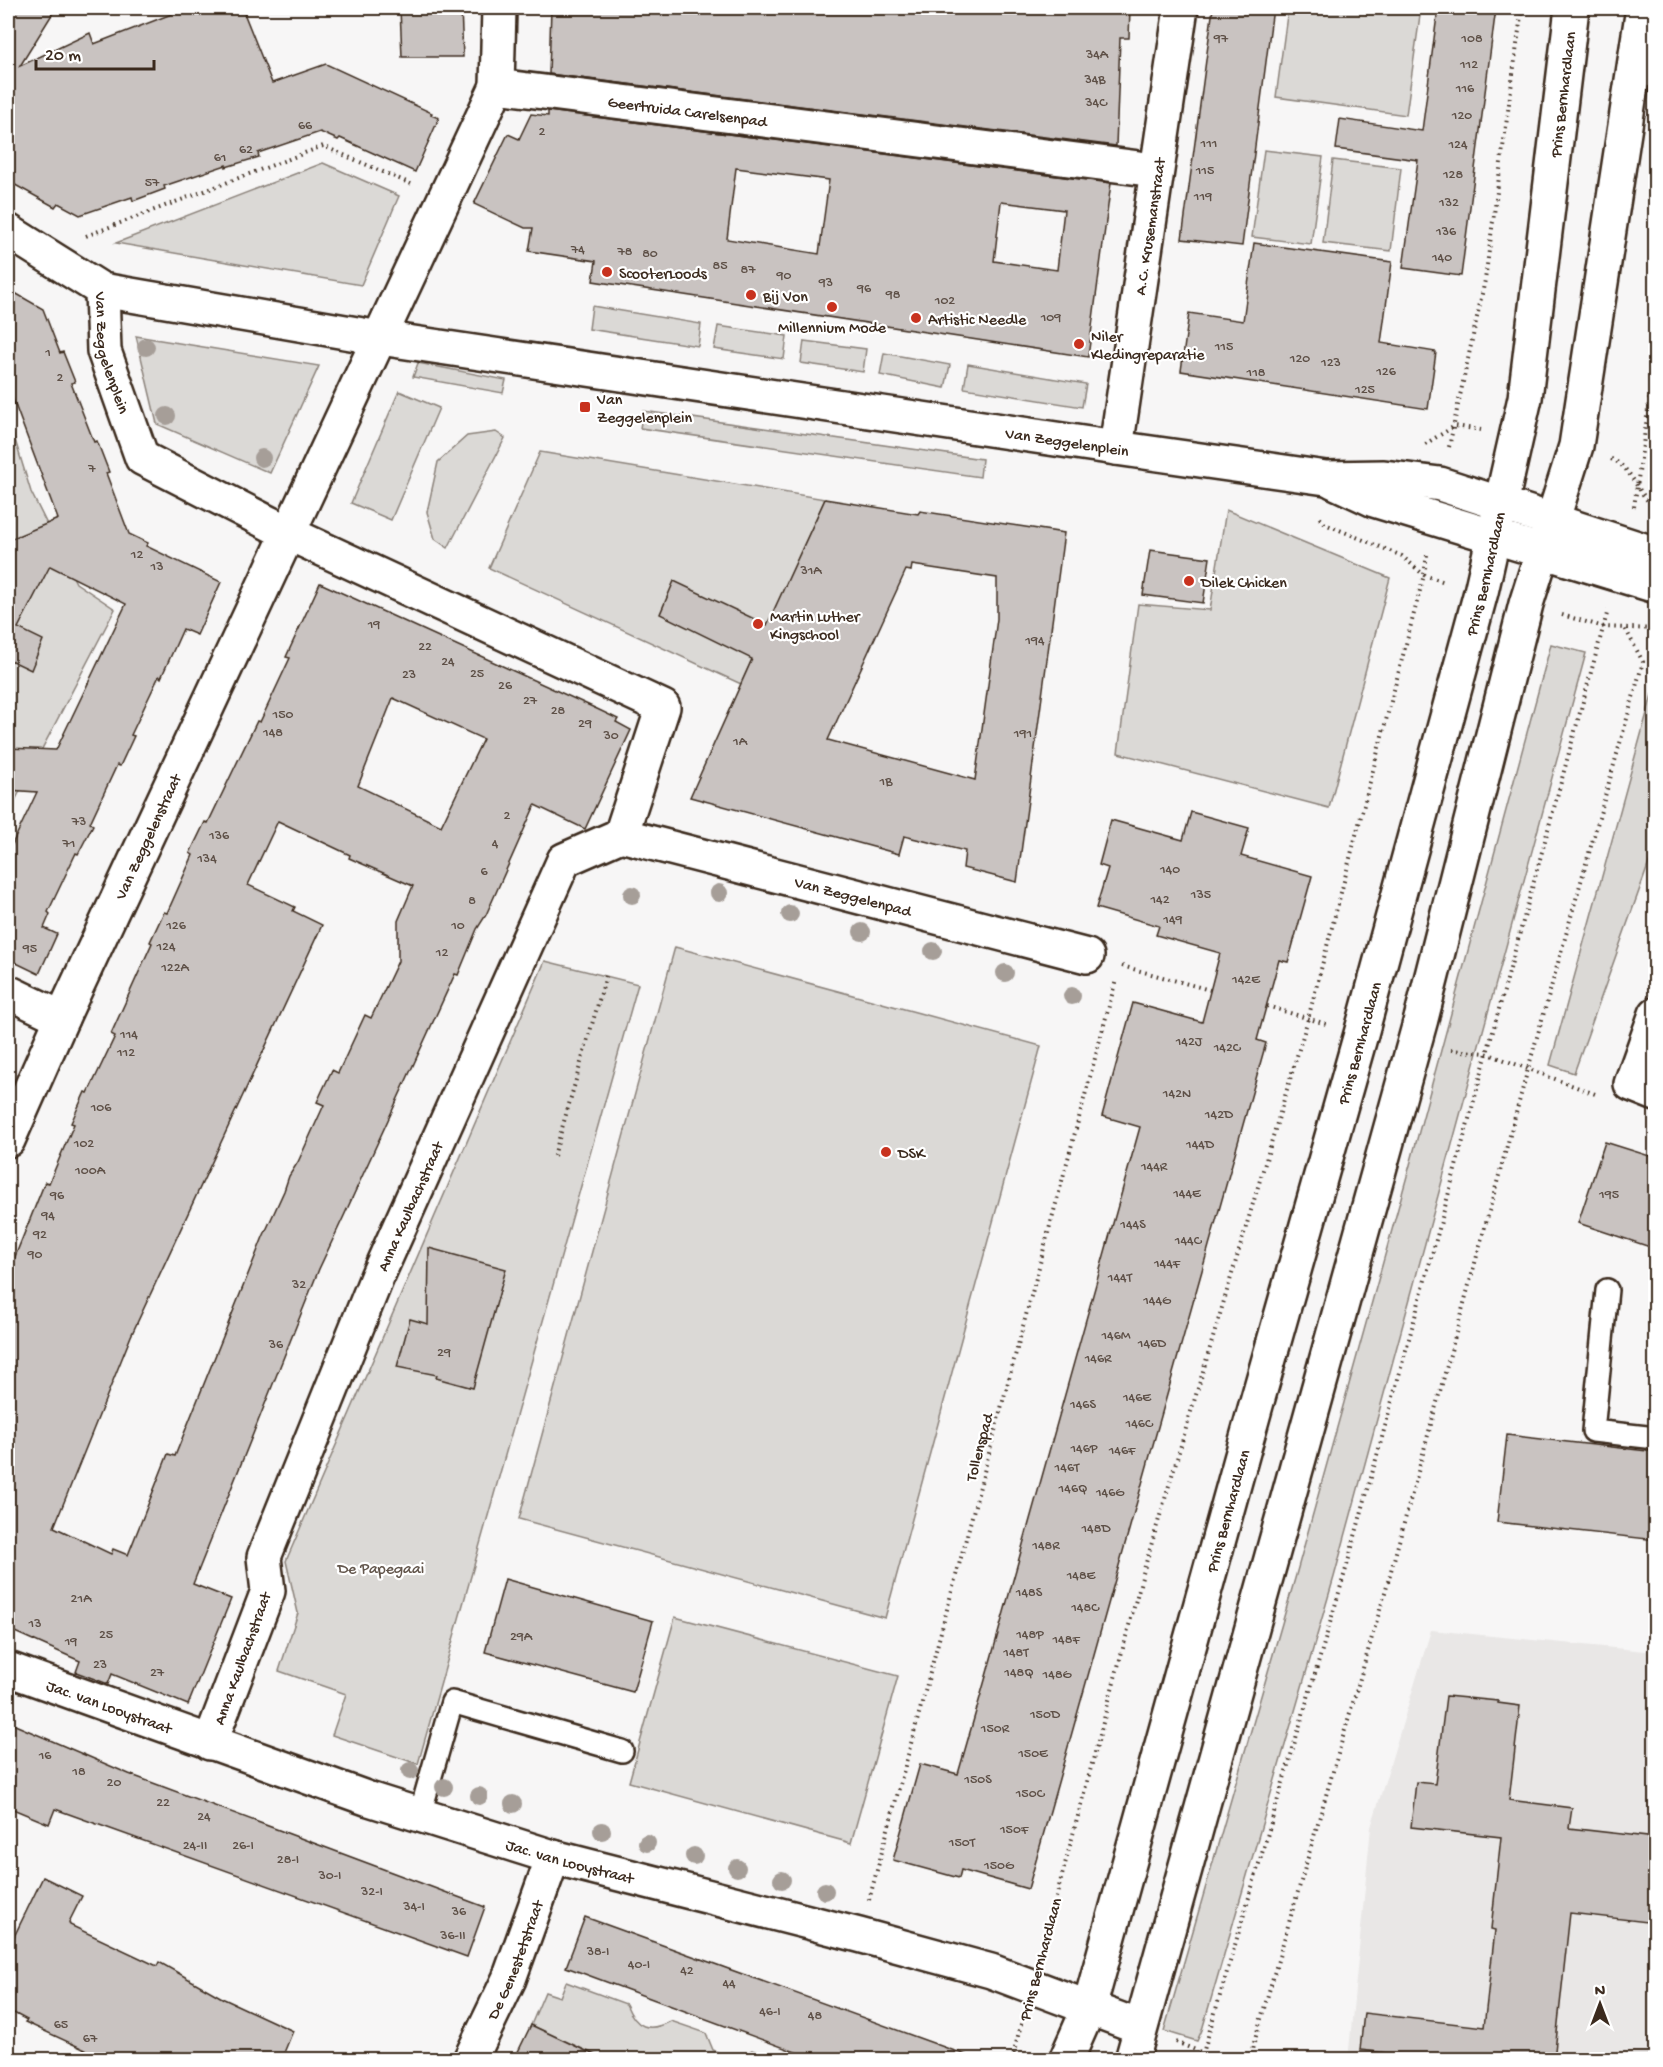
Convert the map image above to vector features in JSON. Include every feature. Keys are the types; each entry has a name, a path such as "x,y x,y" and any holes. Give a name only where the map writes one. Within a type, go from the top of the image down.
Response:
{"street":[{"path":"288,533 497,86 499,8"},
{"name":"A.C. Krusemanstraat","path":"1116,448 1180,8"},
{"name":"Prins Bernhardlaan","path":"1066,2060 1089,2008 1361,1034 1481,592 1525,398 1572,8"},
{"path":"1131,2060 1421,1019 1526,604 1576,446 1644,75 1643,8"},
{"name":"Geertruida Carelsenpad","path":"497,86 1155,170"},
{"path":"8,231 102,290"},
{"name":"Van Zeggelenplein","path":"621,835 663,707 288,533 142,458 104,351 102,290 380,338 1116,448 1326,478 1384,477 1440,484 1500,504 1548,536"},
{"name":"Van Zeggelenplein","path":"1326,478 1374,500 1492,536 1548,536"},
{"name":"Van Zeggelenstraat","path":"8,1140 62,1018 288,533"},
{"path":"1548,536 1625,544 1656,554"},
{"path":"1548,536 1656,586"},
{"name":"Van Zeggelenpad","path":"621,835 1087,956"},
{"name":"Anna Kaulbachstraat","path":"210,1743 268,1591 264,1557 377,1277 564,860 621,835"},
{"path":"8,992 62,1018"},
{"path":"1643,1089 1656,1014"},
{"name":"Jac. van Looystraat","path":"8,1669 210,1743 553,1857 991,1971 1140,2027"},
{"name":"De Genestetstraat","path":"470,2060 509,1978 553,1857"}],"lane":[{"path":"1607,1290 1593,1431 1656,1438"},
{"path":"420,1814 452,1702 622,1751"}],"path":[{"path":"1440,484 1455,426 1485,280 1522,8"},
{"path":"41,252 323,146 445,199"},
{"path":"1656,354 1638,484 1649,504 1656,507"},
{"name":"Prins Bernhardlaan","path":"1012,2060 1146,1566 1308,1018 1424,575 1432,518"},
{"path":"1201,2060 1348,1562 1604,627 1656,628"},
{"path":"1249,2060 1386,1589 1528,1069 1643,662 1625,628"},
{"path":"1087,956 1210,990"},
{"name":"Tollenspad","path":"859,1935 1120,965"},
{"path":"554,1156 606,976"},
{"path":"1267,1006 1308,1018"},
{"path":"1486,1053 1604,1098 1643,1089"}],"shaded area":[{"path":"1431,1630 1655,1652 1655,2059 1348,2060 1371,1827"}],"green space":[{"path":"1288,8 1421,8 1406,115 1276,97"},
{"path":"1264,150 1323,157 1311,244 1252,237"},
{"path":"1333,160 1401,168 1391,251 1323,243"},
{"path":"323,163 399,196 361,285 116,243"},
{"path":"592,306 701,324 698,346 589,329"},
{"path":"718,326 787,336 784,359 714,349"},
{"path":"136,336 319,366 270,473 157,424"},
{"path":"804,341 866,349 863,372 801,363"},
{"path":"884,353 950,365 945,388 880,375"},
{"path":"418,363 506,380 503,393 413,377"},
{"path":"968,364 1086,384 1082,407 964,388"},
{"path":"399,391 439,408 391,520 351,503"},
{"path":"643,411 982,459 980,477 640,428"},
{"path":"8,417 31,492 76,583 115,609 8,814"},
{"path":"496,432 505,438 448,548 435,539 427,512 438,462 467,436"},
{"path":"540,452 825,499 741,684 489,568"},
{"path":"1226,510 1390,578 1329,808 1118,753 1138,604 1210,610"},
{"path":"1551,644 1586,653 1334,1577 1197,2041 1164,2031 1296,1575"},
{"path":"1655,684 1655,846 1574,1073 1550,1065"},
{"path":"675,947 1041,1046 885,1618 519,1519"},
{"name":"De Papegaai","path":"545,961 638,984 418,1764 332,1735 346,1694 279,1671 298,1613 286,1561"},
{"path":"675,1617 898,1676 851,1843 629,1782"},
{"path":"566,1982 626,2004 634,2018 644,2026 656,2027 671,2021 706,2033 713,2050 724,2055 737,2057 752,2050 777,2059 608,2060 531,2025 545,1992 560,1997"}],"building":[{"path":"8,8 56,8 20,66 90,33 94,44 187,8 242,8 272,83 326,64 439,118 415,172 340,138 338,140 320,132 258,153 259,157 226,167 226,165 164,186 165,189 133,201 132,197 80,215 58,203 55,207 8,181"},
{"path":"400,8 461,8 463,57 402,57"},
{"path":"551,8 1130,8 1129,38 1120,38 1116,146 549,74"},
{"path":"1213,8 1273,8 1242,246 1182,239"},
{"path":"1438,8 1496,8 1461,276 1403,268 1418,160 1336,149 1340,119 1422,131"},
{"path":"548,111 1111,183 1088,357 593,281 596,261 529,251 533,228 525,228 474,204 508,134 519,139 531,114 548,116","holes":["736,168 829,180 819,254 727,239","1001,202 1064,210 1057,270 994,261"]},
{"path":"1254,243 1392,262 1381,343 1436,352 1428,409 1181,371 1189,313 1243,321"},
{"path":"8,289 43,309 60,353 63,352 75,382 71,383 94,442 97,441 109,472 106,473 129,534 148,543 146,546 221,582 197,635 183,629 161,678 159,676 131,735 134,736 120,766 117,765 90,823 93,825 78,854 76,853 48,912 50,914 44,928 57,934 39,974 8,959 8,853 37,792 8,790 8,748 56,750 126,604 50,566 18,628 43,640 31,670 8,659 8,540 58,519 8,386"},
{"path":"825,499 1064,533 1017,882 963,868 965,851 904,836 899,854 690,797 752,659 660,614 674,581 767,625","holes":["912,565 997,578 997,619 975,780 828,740 906,570 911,571"]},
{"path":"1150,550 1210,558 1203,603 1143,595"},
{"path":"320,583 597,709 618,719 616,722 631,730 585,829 535,805 486,915 477,929 458,975 455,974 319,1269 193,1584 231,1599 188,1705 112,1674 108,1684 76,1672 80,1661 8,1629 8,1274 45,1182 49,1183 74,1124 71,1123 115,1036 111,1034 152,943 150,942 164,912 167,913 193,855 190,853 205,822 208,823 257,721 260,722 290,658 286,657","holes":["393,698 483,739 441,826 358,786","278,821 350,855 349,858 413,886 398,921 398,961 371,1018 365,1015 338,1073 332,1070 317,1102 324,1105 298,1162 289,1176 175,1456 168,1454 128,1555 113,1549 111,1554 54,1527 131,1336 322,925 293,911 295,907 248,885"]},
{"path":"1191,812 1249,828 1241,856 1312,876 1288,962 1279,960 1257,1040 1266,1043 1028,1889 961,1870 959,1878 893,1860 920,1764 958,1774 1140,1127 1102,1116 1133,1003 1202,1022 1220,953 1156,935 1159,926 1096,908 1108,868 1099,865 1111,820 1183,840"},
{"path":"1605,1142 1656,1158 1656,1249 1578,1223"},
{"path":"429,1248 506,1269 473,1388 436,1378 437,1375 397,1367 410,1319 428,1324"},
{"path":"1507,1435 1656,1452 1656,1540 1497,1522"},
{"path":"505,1579 653,1621 633,1692 485,1652"},
{"path":"1446,1696 1498,1701 1498,1703 1520,1706 1509,1800 1572,1808 1569,1828 1656,1838 1656,1923 1570,1913 1554,2060 1450,2060 1360,2050 1364,2013 1484,2027 1495,1930 1491,1929 1501,1837 1411,1827 1416,1782 1435,1784"},
{"path":"8,1722 129,1774 485,1907 467,1957 55,1809 49,1824 8,1807"},
{"path":"43,1877 82,1896 69,1922 70,1925 157,1966 159,1962 224,1999 293,2031 281,2060 107,2060 25,2022 27,2020 8,2010 8,1949"},
{"path":"585,1917 966,2055 965,2060 817,2060 566,1967"},
{"path":"531,2025 605,2060 514,2060"}],"place":[{"name":"ScooterLoods","path":"607,272"},
{"name":"Bij Von","path":"751,295"},
{"name":"Millennium Mode","path":"832,307"},
{"name":"Artistic Needle","path":"916,318"},
{"name":"Niler Kledingreparatie","path":"1079,344"},
{"name":"Van Zeggelenplein","path":"585,407"},
{"name":"Dilek Chicken","path":"1189,581"},
{"name":"Martin Luther Kingschool","path":"758,624"},
{"name":"DSK","path":"886,1152"}]}
